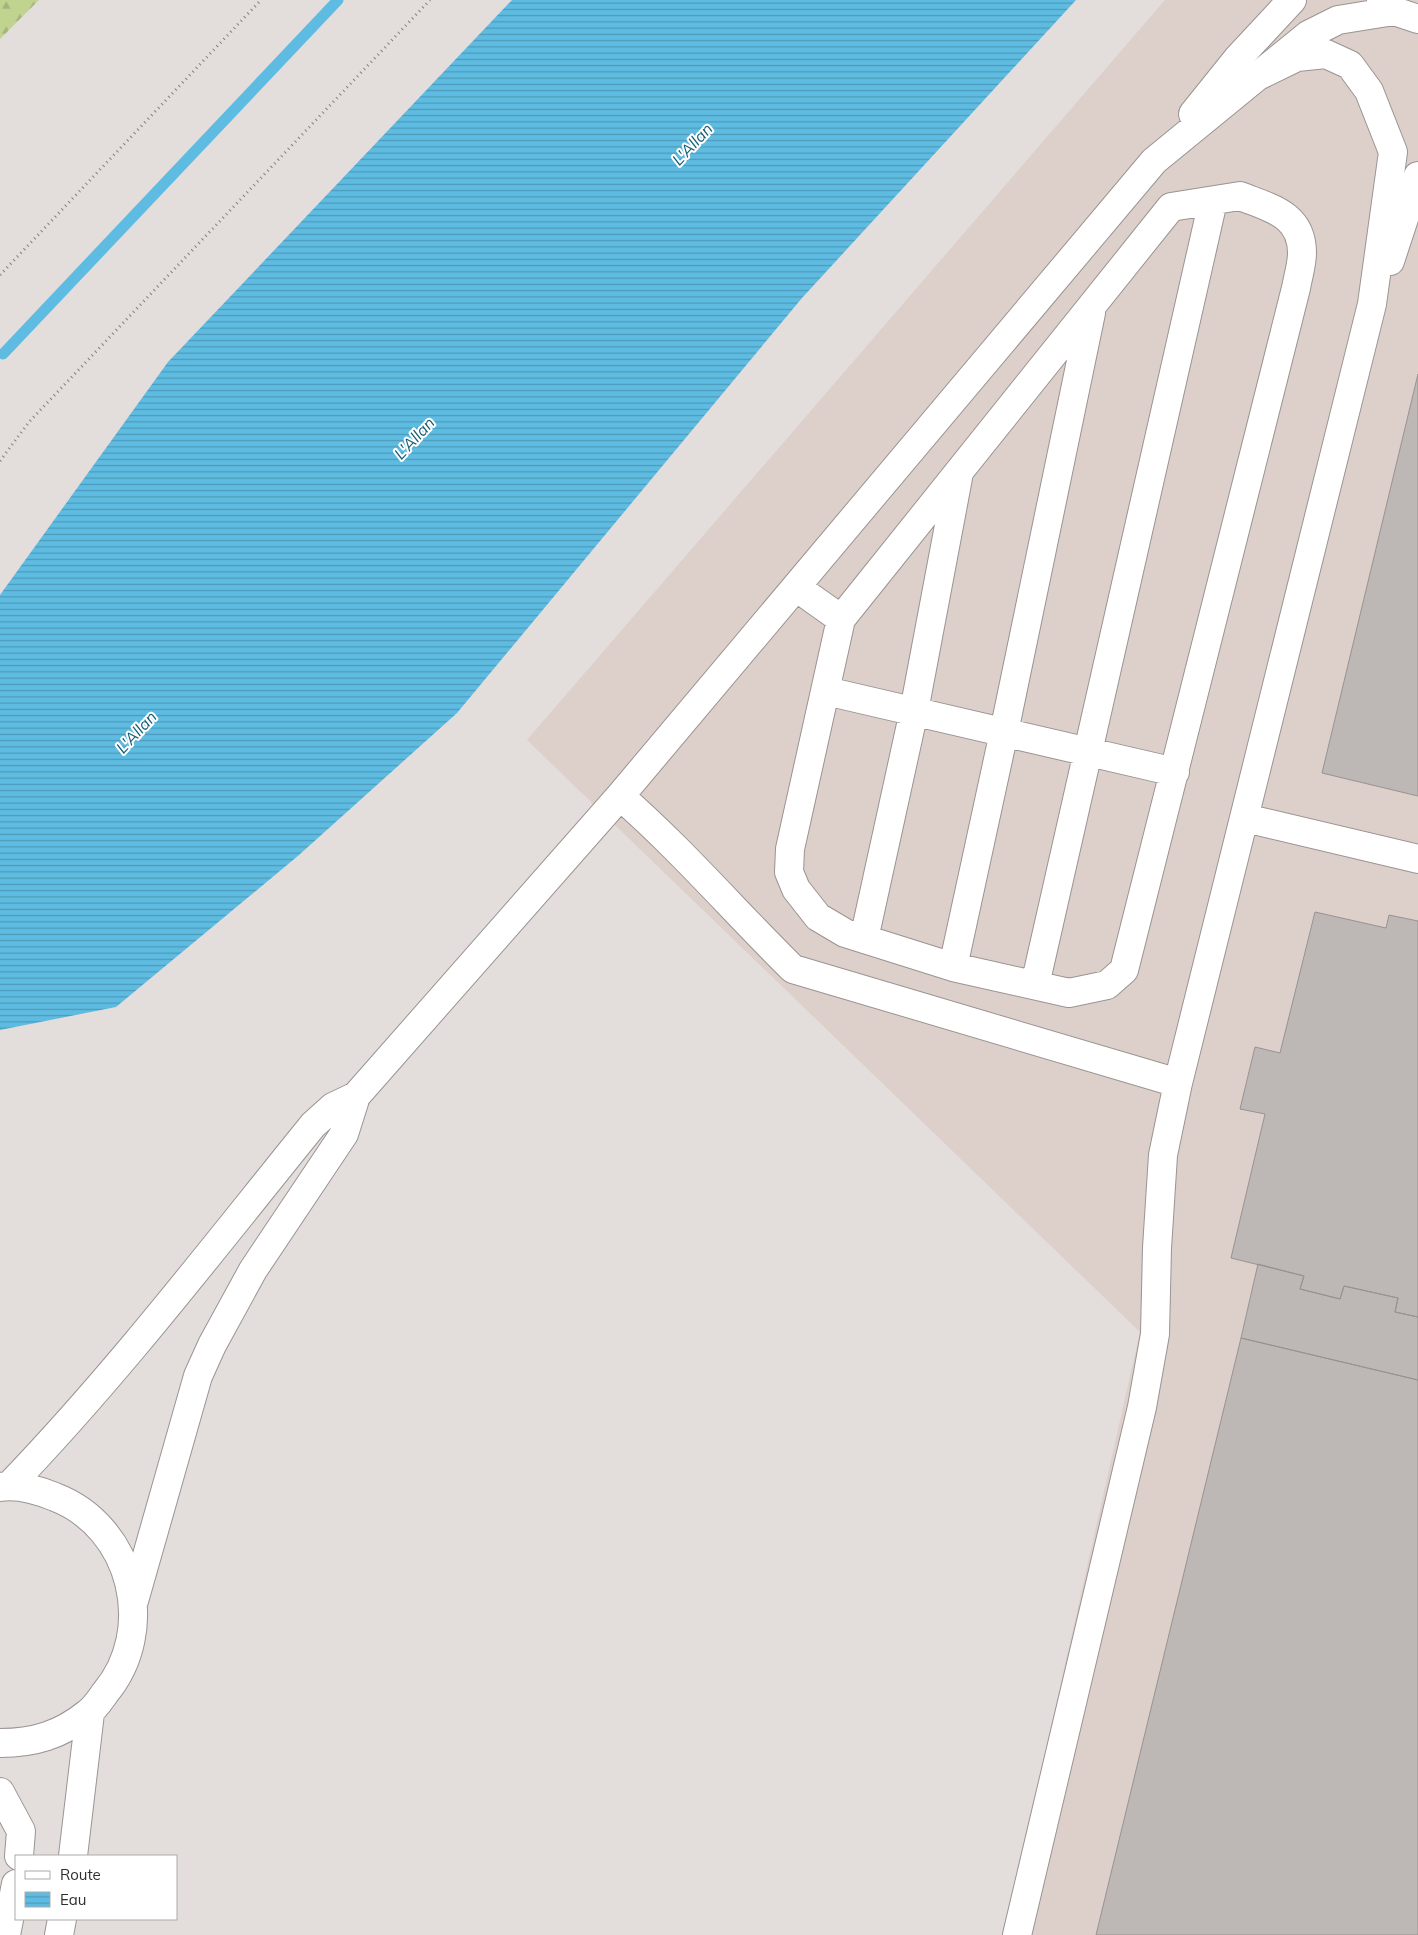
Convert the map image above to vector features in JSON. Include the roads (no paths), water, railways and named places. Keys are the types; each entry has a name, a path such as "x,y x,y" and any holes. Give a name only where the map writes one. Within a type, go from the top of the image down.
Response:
{"lane":[{"path":"4,1486 54,1439 74,1416 182,1288 313,1125 333,1107 356,1096 620,796 1238,58 1292,0"},
{"path":"1146,170 1308,35 1338,20 1398,10"},
{"path":"1018,1935 1142,1407 1154,1334 1163,1155 1178,1083 1372,304 1393,152 1369,91 1350,65 1326,54 1297,57 1256,77"},
{"path":"1146,170 1171,207"},
{"path":"1372,304 1392,256 1418,176"},
{"path":"1240,196 1282,213 1297,228 1302,252 1296,288 1124,970 1107,985 1069,993 953,967 845,933 818,917 796,889 790,872 790,849 842,620 1171,207 1213,201 1240,196"},
{"path":"1034,985 1213,201"},
{"path":"953,967 1092,307"},
{"path":"864,939 914,711 958,474"},
{"path":"796,587 842,620"},
{"path":"826,691 1175,772"},
{"path":"620,796 658,829 759,936 793,969 1178,1083"},
{"path":"1245,818 1418,859"},
{"path":"0,1743 25,1743 59,1732 90,1713 116,1681 131,1642 134,1601 198,1376 212,1345 253,1270 344,1134 356,1096"},
{"path":"4,1486 39,1490 68,1502 93,1520 113,1543 127,1571 134,1601"},
{"path":"72,1855 90,1713"},
{"path":"0,1792 21,1831 19,1855"},
{"path":"6,1935 15,1889"},
{"path":"59,1935 62,1920"}],"water":[{"name":"L'Allan","path":"512,0 1076,0 802,298 457,713 299,855 116,1007 0,1030 0,595 168,362"}],"waterway":[{"path":"3,354 338,0"}]}
